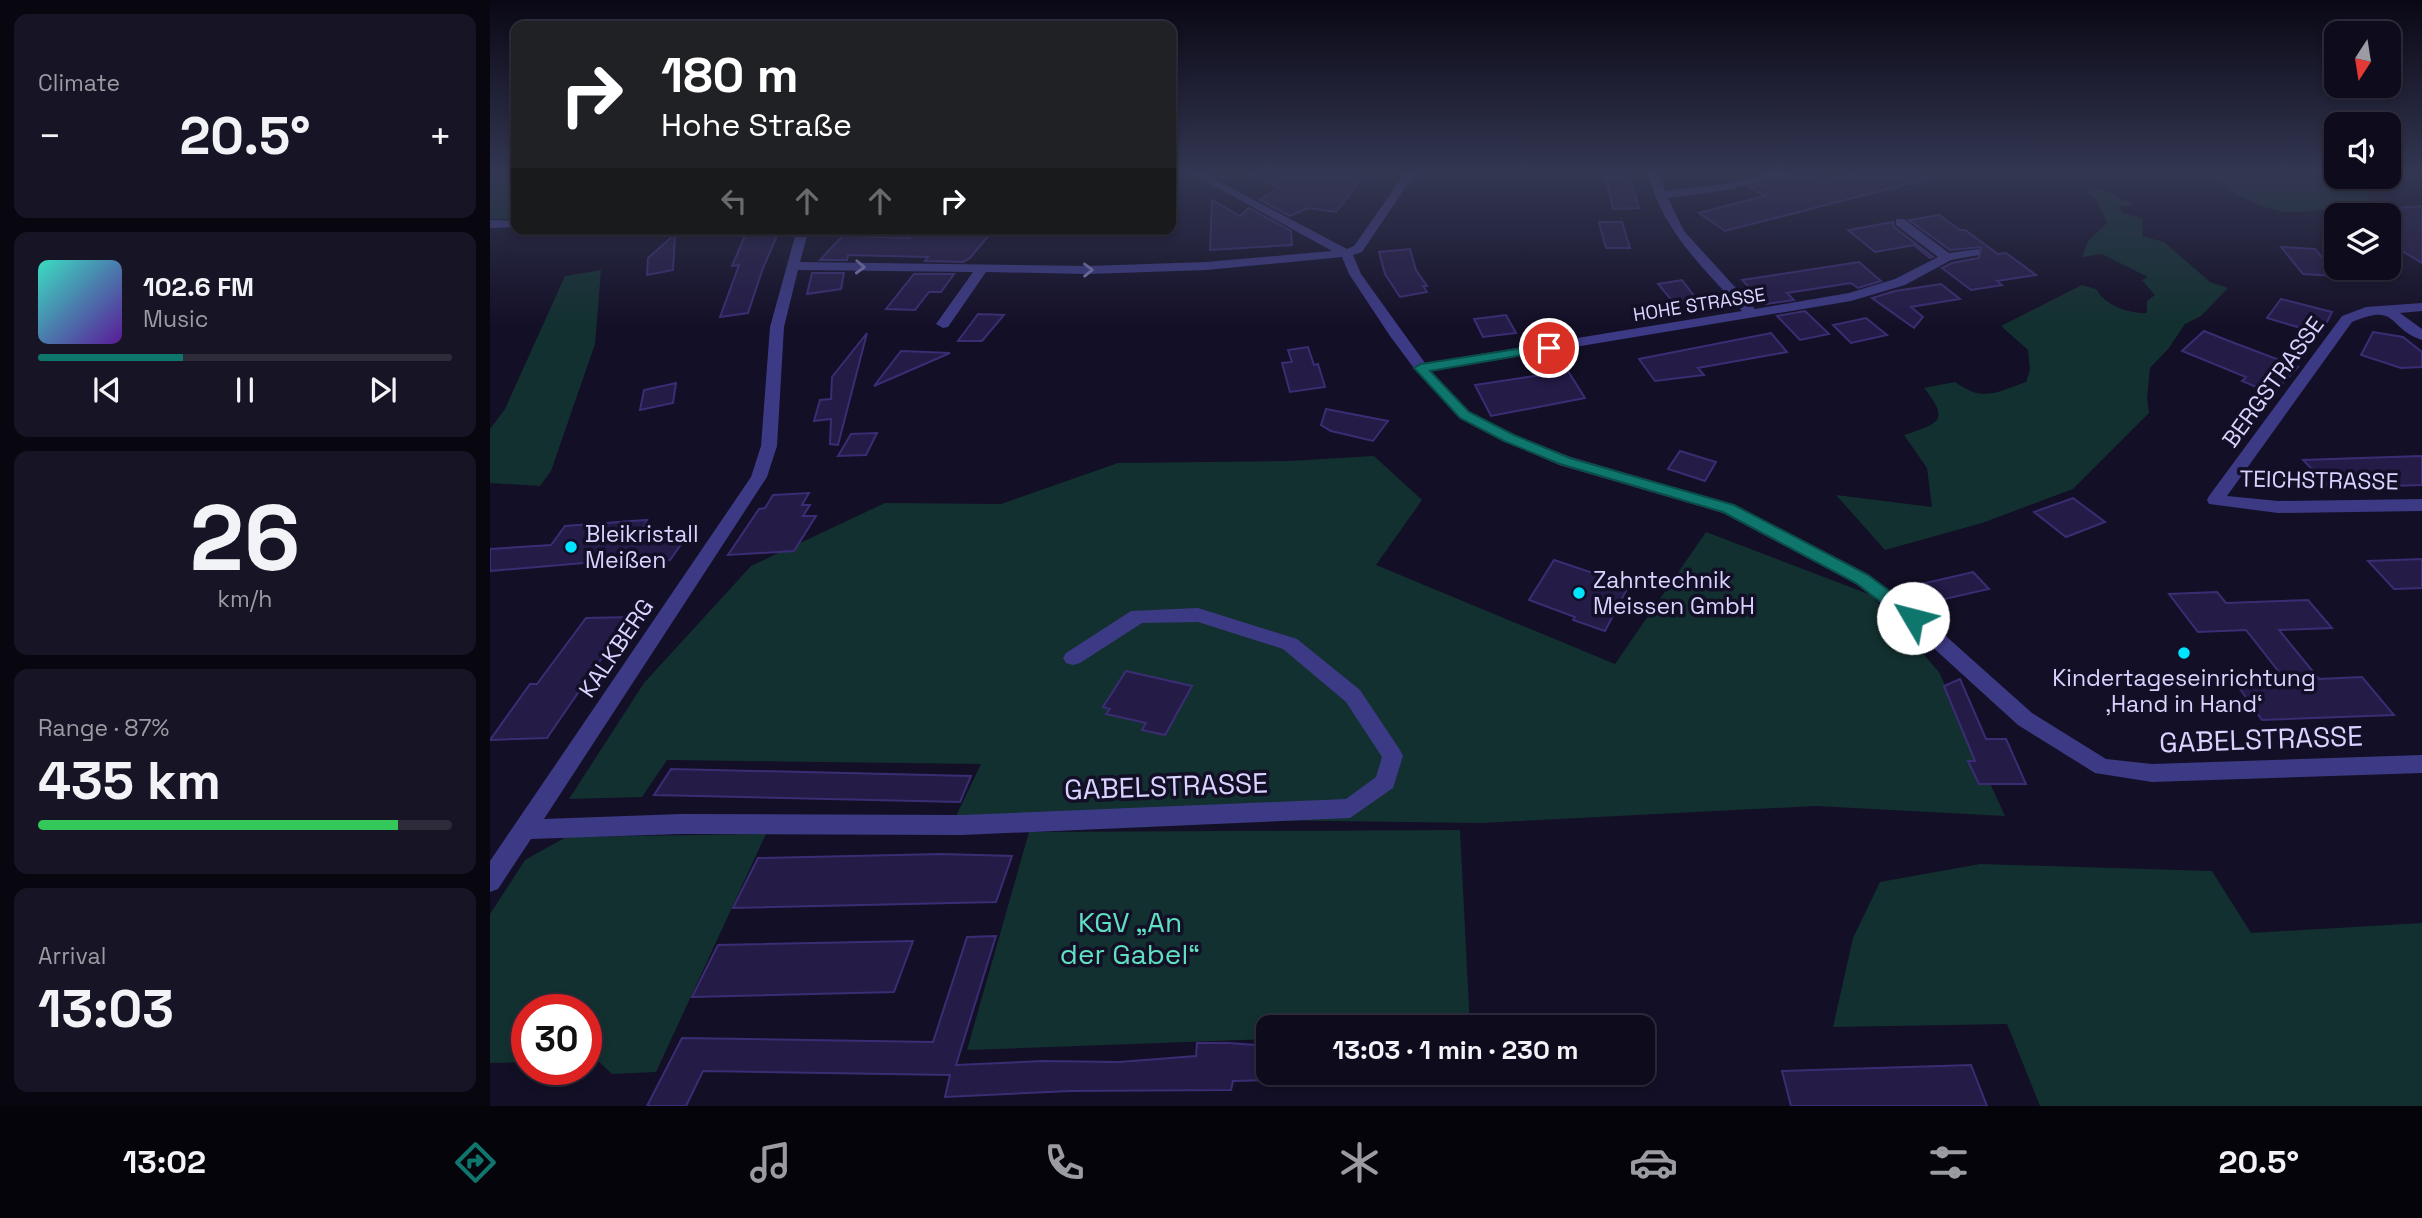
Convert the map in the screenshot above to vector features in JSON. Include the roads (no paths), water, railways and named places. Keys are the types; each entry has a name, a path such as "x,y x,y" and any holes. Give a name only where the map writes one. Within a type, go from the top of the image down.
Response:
{"street":[{"path":"1292,225 1346,253 1355,274 1421,368"},
{"path":"792,266 1101,270 1206,266 1346,253 1358,249 1373,225"},
{"path":"1675,225 1679,233 1753,315"},
{"path":"1904,225 1947,257"},
{"name":"KALKBERG","path":"490,881 759,477 769,446 777,327 801,235"},
{"path":"1322,241 1366,235"},
{"name":"HOHE STRASSE","path":"1421,368 1851,297 1900,282 1947,257 1975,252"},
{"path":"943,324 982,269"},
{"name":"BERGSTRASSE","path":"2215,500 2347,319 2366,311 2422,307"},
{"path":"2386,308 2422,336"},
{"name":"GABELSTRASSE","path":"1421,368 1465,415 1509,438 1565,461 1729,509 1862,579 1913,618 2025,719 2102,767 2152,773 2422,764"},
{"name":"TEICHSTRASSE","path":"2215,500 2278,506 2422,505"},
{"name":"GABELSTRASSE","path":"526,829 681,824 962,825 1350,808 1385,782 1393,757 1353,696 1290,644 1198,615 1138,616 1073,657"}],"place":[{"name":"Bleikristall Meißen","path":"571,547"},
{"name":"Zahntechnik Meissen GmbH","path":"1579,593"},
{"name":"Kindertageseinrichtung ‚Hand in Hand‘","path":"2184,653"}],"park label":[{"name":"KGV „An der Gabel“","path":"1130,938"}]}
